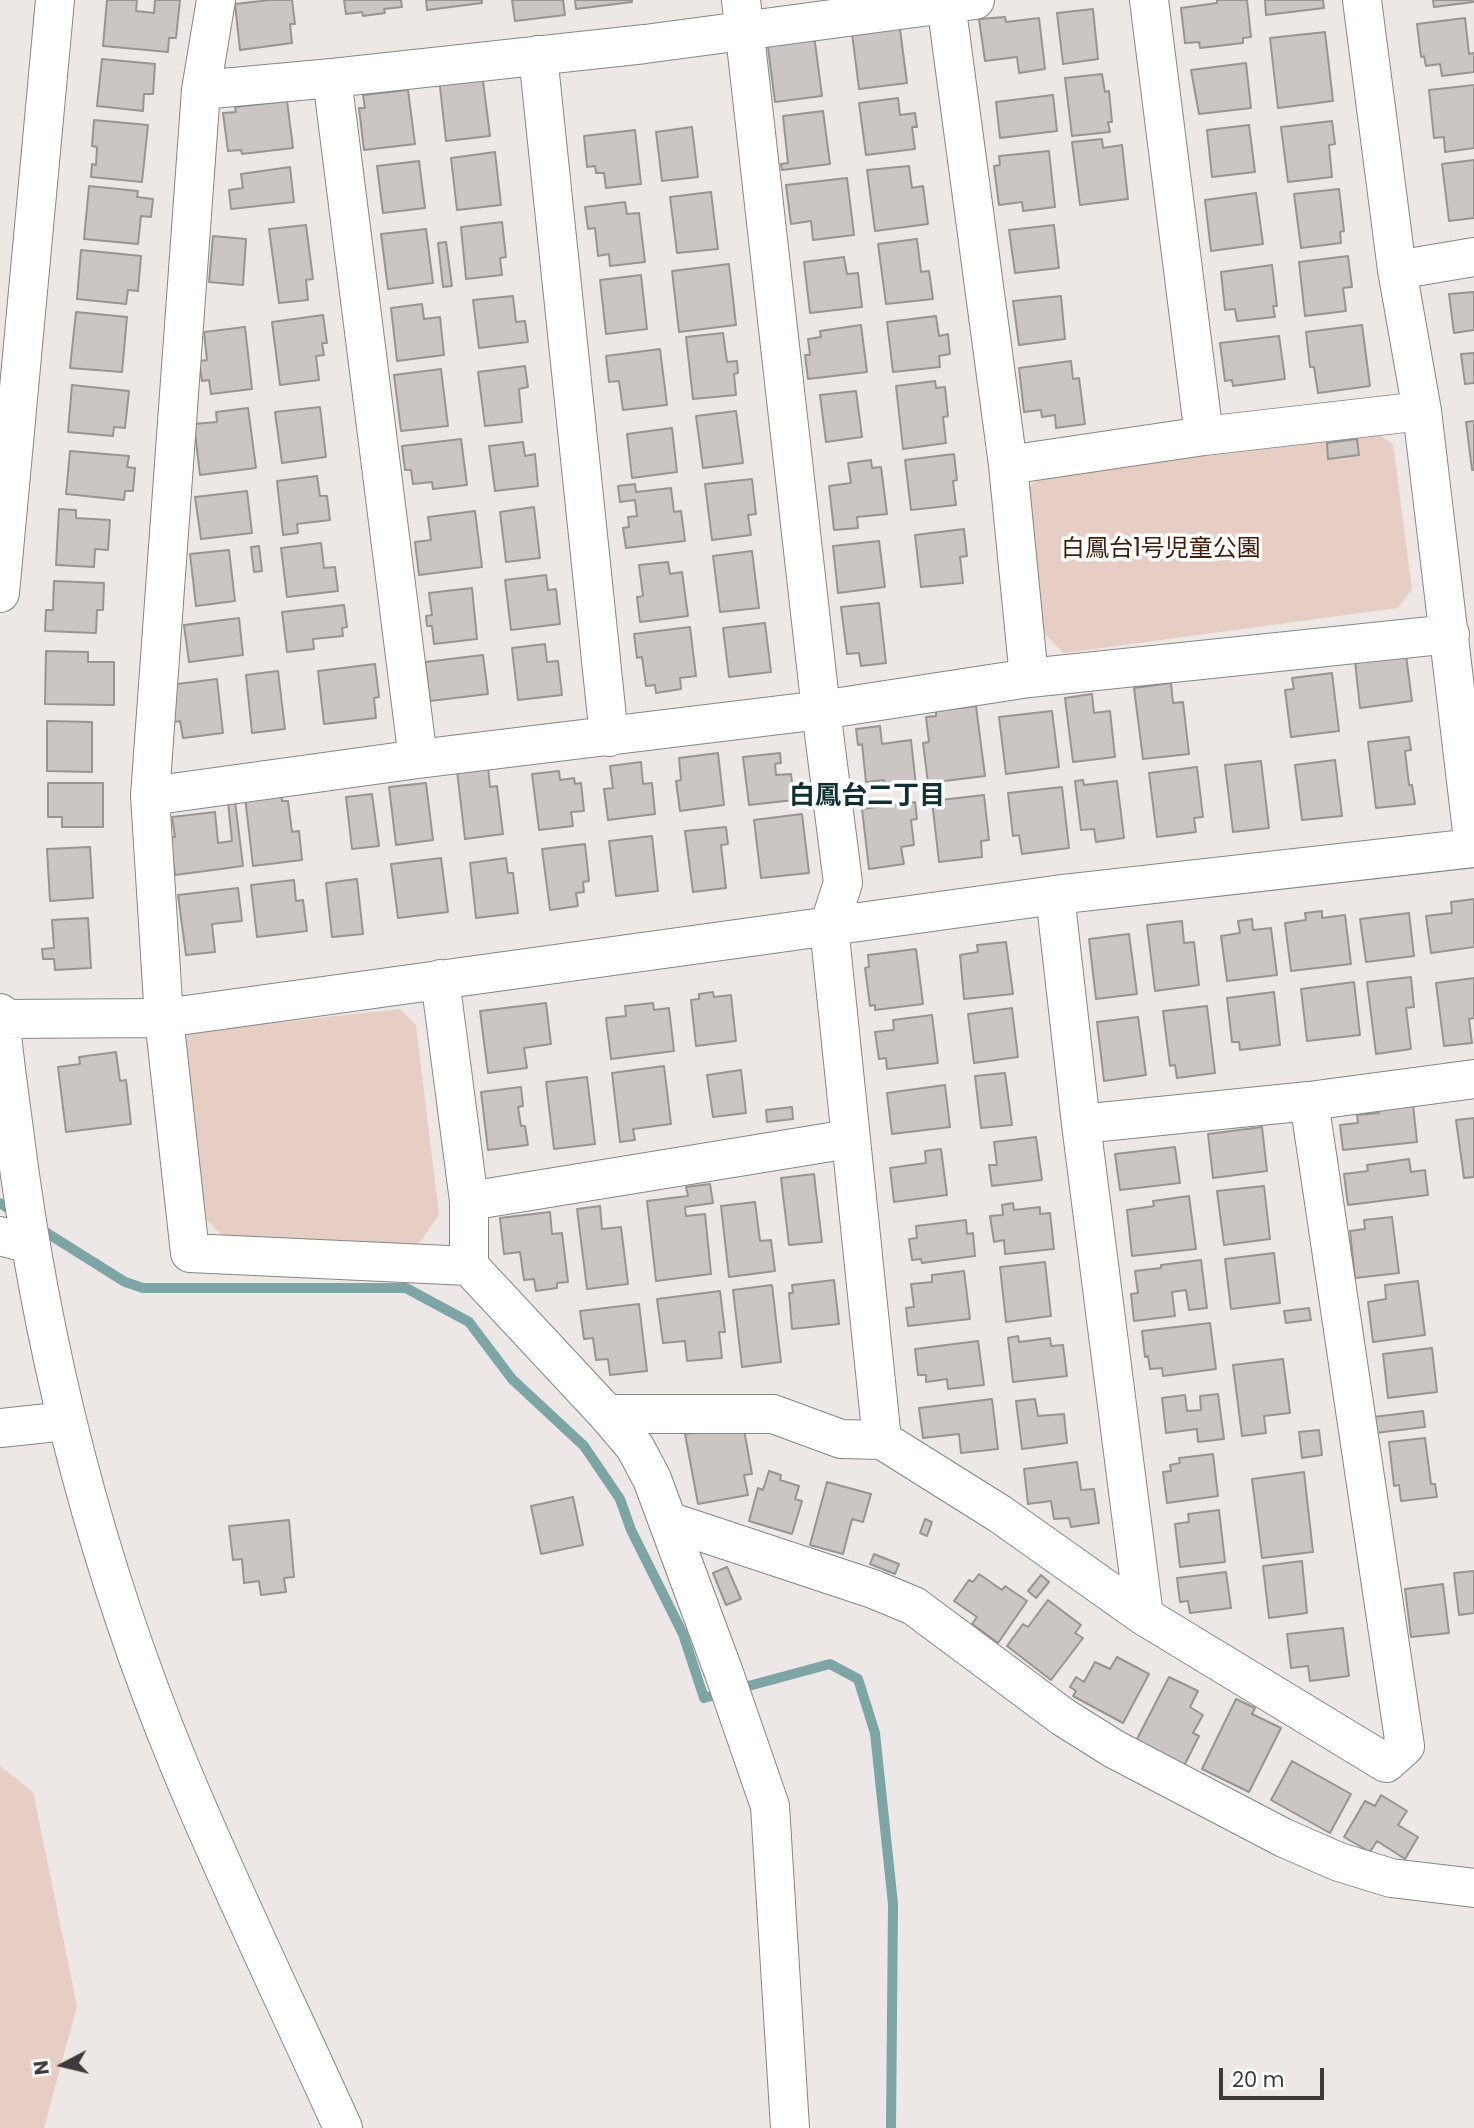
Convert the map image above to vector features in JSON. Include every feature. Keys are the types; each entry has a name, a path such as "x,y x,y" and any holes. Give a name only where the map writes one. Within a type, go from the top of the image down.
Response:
{"street":[{"path":"0,593 55,0"},
{"path":"216,0 201,90 150,796 164,1018 190,1253 469,1266"},
{"path":"1150,0 1204,436"},
{"path":"0,1019 164,1018 1055,895 1474,848 1422,411 1397,270 1362,0"},
{"path":"201,90 538,55 743,16 960,1 1029,678"},
{"path":"743,16 821,710 844,883 829,926 882,1440"},
{"path":"538,55 609,737"},
{"path":"332,78 418,759"},
{"path":"1397,270 1474,257"},
{"path":"1008,465 1204,436 1422,411"},
{"path":"150,796 418,759 821,710 1029,678 1450,634"},
{"path":"1055,895 1081,1124 1144,1616"},
{"path":"440,979 469,1201 469,1266 635,1447 652,1479 668,1521 769,1806 790,2128"},
{"path":"0,1013 15,1240 85,1491 138,1657 178,1762 343,2128"},
{"path":"1081,1124 1310,1101 1474,1079"},
{"path":"607,1414 773,1414 841,1439 882,1440 1000,1514 1144,1616 1386,1763 1405,1745 1310,1101"},
{"path":"469,1201 849,1139"},
{"path":"0,1428 66,1422"},
{"path":"668,1521 873,1589 914,1606 1063,1717 1114,1749 1284,1838 1339,1862 1391,1878 1474,1888"}],"green space":[{"name":"白鳳台1号児童公園","path":"1375,432 1393,444 1412,589 1398,608 1064,653 1044,634 1023,493 1041,476"},
{"path":"400,1009 416,1025 439,1215 418,1245 224,1237 204,1217 175,1051 190,1032"},
{"path":"0,1766 33,1792 77,2006 44,2128 0,2128"}],"building":[{"path":"107,0 137,0 136,11 154,13 155,0 180,0 176,38 169,38 168,52 103,46"},
{"path":"292,0 295,24 290,24 292,43 240,50 235,4"},
{"path":"344,0 401,0 402,7 363,16 362,12 346,14"},
{"path":"426,0 482,0 482,3 427,10"},
{"path":"512,0 563,0 565,15 515,21"},
{"path":"575,0 632,0 632,2 576,9"},
{"path":"1217,0 1247,0 1251,37 1243,38 1243,43 1200,48 1199,42 1185,43 1181,8 1217,3"},
{"path":"1265,0 1323,0 1324,8 1266,15"},
{"path":"1433,0 1472,0 1473,2 1434,7"},
{"path":"1093,9 1098,59 1063,64 1057,13"},
{"path":"1005,17 1006,22 1039,18 1045,69 1019,73 1017,57 985,61 979,19"},
{"path":"1465,18 1469,54 1474,53 1474,72 1442,76 1440,64 1426,66 1424,56 1421,57 1417,24"},
{"path":"851,25 900,29 907,83 859,89"},
{"path":"1325,32 1333,101 1278,108 1270,38"},
{"path":"814,35 822,96 775,102 767,40"},
{"path":"102,59 155,64 153,94 144,94 143,111 97,106"},
{"path":"1246,63 1251,108 1199,114 1191,70"},
{"path":"482,73 490,136 446,141 439,78"},
{"path":"1102,74 1105,92 1109,91 1112,122 1108,122 1110,132 1072,136 1065,78"},
{"path":"1474,85 1474,148 1445,152 1444,137 1434,138 1429,90"},
{"path":"408,90 415,144 364,150 359,108 365,108 363,95"},
{"path":"1053,95 1057,131 1000,138 996,102"},
{"path":"898,98 900,115 915,113 917,127 912,127 915,149 866,155 859,103"},
{"path":"287,101 293,148 242,154 241,150 228,151 223,113 236,112 235,107"},
{"path":"823,111 830,164 782,170 781,164 788,163 783,116"},
{"path":"94,120 148,125 142,182 91,177 92,164 96,165 97,147 92,146"},
{"path":"1332,121 1335,144 1329,145 1332,177 1288,182 1281,127"},
{"path":"1249,125 1255,172 1212,177 1207,130"},
{"path":"692,127 698,177 662,181 656,132"},
{"path":"635,130 641,184 606,188 604,173 596,173 595,166 587,167 584,136"},
{"path":"1102,139 1103,148 1122,145 1128,199 1080,205 1072,142"},
{"path":"1049,151 1055,207 1023,211 1022,202 999,205 994,166 1000,165 999,156"},
{"path":"495,152 501,205 457,210 451,158"},
{"path":"1474,160 1474,218 1449,221 1442,164"},
{"path":"419,161 425,208 383,213 377,166"},
{"path":"909,166 912,188 923,186 928,224 875,231 867,170"},
{"path":"290,167 294,202 231,209 229,190 243,188 241,174"},
{"path":"847,178 854,235 813,240 811,221 791,224 786,185"},
{"path":"89,186 138,191 137,197 153,199 151,217 141,216 138,244 84,239"},
{"path":"1339,189 1344,231 1340,232 1341,243 1301,248 1294,194"},
{"path":"711,192 718,249 677,253 670,197"},
{"path":"1256,193 1263,244 1211,251 1205,200"},
{"path":"625,202 627,214 639,213 645,262 610,266 609,254 598,256 595,228 588,229 585,207"},
{"path":"502,222 506,257 500,258 502,275 466,279 461,227"},
{"path":"306,225 313,279 306,280 308,300 279,303 269,229"},
{"path":"1054,225 1059,268 1015,273 1009,230"},
{"path":"426,229 433,283 388,289 381,234"},
{"path":"213,236 246,239 243,285 209,282"},
{"path":"917,239 921,272 929,271 933,299 886,304 878,244"},
{"path":"446,242 452,286 443,287 438,243"},
{"path":"81,250 141,256 138,291 128,290 126,304 77,299"},
{"path":"1348,256 1352,287 1343,288 1346,311 1305,316 1299,262"},
{"path":"844,257 847,274 858,273 862,307 810,313 804,262"},
{"path":"729,264 736,325 679,332 672,271"},
{"path":"1272,265 1277,306 1273,306 1275,317 1237,321 1235,309 1225,310 1221,272"},
{"path":"641,275 647,329 606,334 600,280"},
{"path":"1474,292 1474,330 1454,333 1449,294"},
{"path":"513,296 516,322 525,321 528,342 479,348 473,300"},
{"path":"1061,296 1065,339 1019,345 1013,301"},
{"path":"422,304 424,319 440,317 444,355 397,361 391,308"},
{"path":"76,312 127,317 122,372 70,368"},
{"path":"323,315 327,343 322,343 324,355 316,356 319,380 280,385 272,322"},
{"path":"936,316 939,336 948,334 950,354 939,356 940,367 893,372 887,322"},
{"path":"861,325 867,372 808,379 805,355 810,355 808,339 821,337 820,331"},
{"path":"1362,325 1370,386 1318,393 1314,367 1310,367 1306,332"},
{"path":"245,327 252,389 211,394 209,380 202,381 199,361 207,360 204,332"},
{"path":"723,333 727,362 737,361 738,373 734,374 736,395 693,399 686,337"},
{"path":"1279,336 1285,379 1233,386 1232,380 1225,381 1220,343"},
{"path":"660,349 667,405 623,410 619,381 609,382 606,356"},
{"path":"1474,353 1474,383 1465,384 1461,354"},
{"path":"1071,361 1073,379 1079,378 1085,424 1056,428 1055,415 1042,417 1041,410 1024,412 1019,368"},
{"path":"525,366 528,387 519,389 522,422 485,426 478,372"},
{"path":"441,369 448,426 401,431 394,375"},
{"path":"935,381 936,388 945,387 948,416 943,417 946,443 903,449 896,386"},
{"path":"72,385 129,391 125,428 114,427 113,436 68,432"},
{"path":"856,391 862,437 826,442 820,395"},
{"path":"320,407 326,457 282,463 275,412"},
{"path":"248,408 256,468 200,475 194,424 217,422 216,412"},
{"path":"736,411 743,463 703,468 696,416"},
{"path":"1474,421 1474,470 1472,470 1466,422"},
{"path":"672,428 677,472 632,478 627,434"},
{"path":"461,439 467,485 433,489 432,482 413,484 411,470 405,470 402,446"},
{"path":"1357,439 1359,455 1328,459 1327,443"},
{"path":"523,442 525,456 535,454 538,486 495,491 489,446"},
{"path":"70,451 129,456 127,467 135,468 133,491 125,491 124,500 66,494"},
{"path":"954,454 956,505 911,510 905,460"},
{"path":"871,460 872,468 881,467 887,514 857,517 858,528 834,530 829,486 851,483 848,463"},
{"path":"317,476 320,496 327,496 330,520 297,524 298,533 283,535 277,481"},
{"path":"752,479 756,514 748,515 751,535 712,540 705,484"},
{"path":"635,484 636,492 671,488 674,512 681,511 685,541 626,548 623,528 629,527 628,517 637,516 635,500 620,502 618,486"},
{"path":"247,491 252,533 201,539 195,497"},
{"path":"534,507 540,558 506,562 500,512"},
{"path":"59,509 76,510 76,518 110,520 108,550 95,549 94,567 56,565"},
{"path":"475,511 482,567 419,575 415,542 431,540 428,517"},
{"path":"964,529 967,556 960,557 963,583 921,587 915,535"},
{"path":"879,541 885,587 838,593 833,546"},
{"path":"321,543 324,568 335,567 338,591 287,597 281,548"},
{"path":"259,546 262,571 254,572 251,547"},
{"path":"229,550 235,601 196,606 190,554"},
{"path":"752,551 759,608 720,612 713,556"},
{"path":"668,562 670,574 682,572 688,616 640,622 637,597 643,596 639,565"},
{"path":"546,575 548,590 556,589 560,624 511,630 505,580"},
{"path":"54,581 104,583 103,610 97,610 96,633 45,631 46,610 53,610"},
{"path":"472,588 477,639 434,644 432,626 427,626 426,616 432,615 429,593"},
{"path":"879,603 886,663 861,666 859,653 847,654 841,607"},
{"path":"344,605 347,627 342,628 343,636 313,639 314,649 287,652 282,612"},
{"path":"239,618 243,655 189,662 184,625"},
{"path":"765,623 771,672 729,677 723,628"},
{"path":"690,627 696,676 680,678 681,689 656,693 655,685 646,686 642,657 637,658 634,634"},
{"path":"545,644 547,662 558,661 562,695 518,700 512,648"},
{"path":"46,651 88,652 88,662 114,662 114,705 45,704"},
{"path":"483,655 488,694 430,701 425,662"},
{"path":"1406,655 1412,701 1360,708 1355,661"},
{"path":"375,664 379,697 374,698 376,718 324,724 318,671"},
{"path":"278,671 285,729 252,733 246,675"},
{"path":"1332,673 1339,731 1291,737 1285,690 1294,689 1292,678"},
{"path":"217,679 223,733 183,738 180,721 174,722 169,685"},
{"path":"1171,683 1173,703 1183,702 1189,754 1143,759 1134,688"},
{"path":"1092,694 1094,713 1110,711 1115,757 1073,762 1065,698"},
{"path":"976,706 985,776 928,783 923,743 929,742 926,717 936,716 936,711"},
{"path":"1052,711 1059,767 1006,774 999,717"},
{"path":"47,721 92,722 92,772 47,771"},
{"path":"880,726 882,744 911,740 916,786 886,789 884,780 866,782 862,744 858,745 856,729"},
{"path":"1409,737 1411,750 1405,751 1409,785 1412,785 1415,804 1376,808 1368,742"},
{"path":"718,753 724,805 680,811 676,781 681,780 679,758"},
{"path":"780,753 781,763 775,764 776,775 791,774 794,800 749,805 743,757"},
{"path":"1335,760 1342,816 1302,820 1295,765"},
{"path":"1261,761 1269,828 1233,832 1225,765"},
{"path":"641,762 643,784 652,783 655,814 608,820 604,789 613,788 610,766"},
{"path":"488,767 490,787 497,786 503,834 465,839 457,771"},
{"path":"1197,767 1203,817 1194,818 1196,832 1157,837 1149,773"},
{"path":"559,771 560,780 574,778 575,784 581,783 584,811 571,812 573,826 539,830 532,774"},
{"path":"1083,780 1084,785 1117,781 1124,838 1096,842 1094,829 1081,830 1075,781"},
{"path":"48,783 103,783 103,827 62,827 62,817 48,817"},
{"path":"426,783 433,840 396,845 389,787"},
{"path":"1062,787 1069,848 1022,854 1019,835 1013,836 1008,793"},
{"path":"281,792 282,801 288,801 292,832 299,831 302,860 253,866 245,797"},
{"path":"372,794 379,846 352,849 346,797"},
{"path":"984,795 989,840 981,841 982,857 939,862 932,801"},
{"path":"235,801 243,866 175,875 170,837 175,837 172,817 215,812 218,843 232,841 228,802"},
{"path":"915,802 917,819 911,820 914,845 901,847 904,864 869,869 862,809"},
{"path":"802,814 809,873 761,878 754,820"},
{"path":"726,827 728,844 721,845 726,888 693,892 685,831"},
{"path":"652,836 658,891 616,896 609,841"},
{"path":"585,844 589,881 583,882 584,892 576,893 578,906 550,910 542,849"},
{"path":"90,847 93,898 50,901 47,849"},
{"path":"441,858 448,912 398,918 391,864"},
{"path":"506,858 508,873 513,873 518,913 476,918 470,863"},
{"path":"357,879 363,934 332,937 326,883"},
{"path":"294,880 296,901 303,900 307,931 257,937 251,885"},
{"path":"238,888 242,921 212,924 215,952 186,955 178,895"},
{"path":"1474,899 1474,947 1431,953 1426,916 1452,913 1451,902"},
{"path":"1322,911 1322,918 1345,915 1351,964 1291,971 1285,923 1306,920 1305,913"},
{"path":"1409,913 1414,956 1366,962 1360,919"},
{"path":"88,918 91,968 55,970 54,959 43,959 42,949 54,948 52,920"},
{"path":"1252,919 1253,930 1271,928 1277,975 1227,981 1221,936 1240,933 1238,921"},
{"path":"1182,921 1184,943 1194,942 1199,985 1155,991 1147,925"},
{"path":"1129,934 1137,994 1096,999 1089,939"},
{"path":"1006,942 1013,994 964,999 960,955 978,952 977,945"},
{"path":"916,949 923,1004 875,1010 875,1005 870,1006 865,968 869,967 868,955"},
{"path":"1411,977 1414,1007 1406,1008 1411,1049 1376,1054 1367,982"},
{"path":"1474,978 1474,1018 1469,1019 1472,1043 1444,1046 1436,983"},
{"path":"1354,982 1360,1035 1307,1041 1301,989"},
{"path":"713,992 714,997 731,995 736,1041 696,1046 691,1000 699,999 699,994"},
{"path":"1274,992 1280,1045 1240,1050 1239,1042 1232,1042 1227,998"},
{"path":"546,1003 551,1044 524,1048 527,1068 488,1073 480,1011"},
{"path":"653,1003 654,1010 669,1008 674,1051 611,1059 606,1018 626,1016 625,1006"},
{"path":"1207,1006 1215,1073 1177,1078 1175,1065 1170,1066 1163,1011"},
{"path":"1012,1008 1018,1057 974,1063 968,1014"},
{"path":"932,1015 938,1063 887,1069 886,1058 879,1059 875,1032 894,1030 893,1020"},
{"path":"1138,1017 1146,1075 1104,1081 1097,1022"},
{"path":"116,1052 120,1081 126,1080 131,1124 66,1132 58,1067 80,1064 79,1057"},
{"path":"664,1066 671,1124 633,1129 635,1140 620,1142 612,1073"},
{"path":"741,1070 746,1113 713,1117 707,1075"},
{"path":"1005,1073 1012,1125 981,1128 975,1076"},
{"path":"587,1077 595,1144 554,1149 546,1082"},
{"path":"945,1085 950,1127 892,1134 887,1093"},
{"path":"521,1087 523,1106 518,1107 528,1145 488,1150 481,1092"},
{"path":"1413,1104 1417,1142 1343,1150 1340,1125 1358,1123 1357,1115 1379,1113 1378,1108"},
{"path":"792,1107 793,1119 767,1122 766,1110"},
{"path":"1474,1118 1474,1177 1464,1178 1456,1120"},
{"path":"1262,1127 1267,1171 1213,1178 1208,1134"},
{"path":"1036,1137 1042,1180 992,1186 989,1165 997,1165 994,1142"},
{"path":"1175,1147 1180,1183 1120,1190 1115,1154"},
{"path":"941,1149 947,1195 894,1202 890,1168 926,1163 925,1151"},
{"path":"1409,1159 1411,1172 1425,1170 1428,1195 1348,1205 1344,1174 1368,1171 1367,1165"},
{"path":"814,1174 822,1242 789,1245 781,1178"},
{"path":"710,1184 713,1203 685,1207 686,1216 705,1214 711,1274 656,1281 647,1201 688,1196 686,1187"},
{"path":"1264,1186 1270,1239 1224,1245 1217,1191"},
{"path":"1189,1196 1196,1249 1132,1256 1127,1210 1154,1206 1153,1201"},
{"path":"755,1202 760,1241 771,1240 775,1271 729,1277 721,1206"},
{"path":"1013,1203 1014,1210 1040,1207 1040,1214 1050,1213 1054,1249 1005,1254 1004,1240 994,1242 990,1216 1003,1215 1002,1205"},
{"path":"600,1206 602,1229 621,1227 628,1284 587,1289 577,1209"},
{"path":"550,1212 552,1234 562,1233 568,1282 557,1283 557,1288 536,1291 534,1279 524,1280 520,1252 504,1254 500,1218"},
{"path":"1392,1217 1399,1273 1355,1278 1350,1231 1365,1229 1364,1220"},
{"path":"966,1220 967,1234 973,1233 975,1256 922,1263 921,1259 912,1260 909,1239 917,1238 916,1226"},
{"path":"1274,1253 1280,1303 1231,1309 1225,1259"},
{"path":"1201,1260 1207,1308 1189,1310 1186,1290 1172,1292 1175,1316 1134,1321 1131,1294 1138,1293 1135,1271"},
{"path":"1045,1262 1051,1316 1006,1322 1000,1267"},
{"path":"964,1271 970,1319 908,1326 906,1308 914,1307 911,1284 932,1282 932,1275"},
{"path":"834,1280 839,1324 792,1329 789,1293 793,1293 792,1285"},
{"path":"1418,1281 1425,1335 1373,1342 1368,1302 1386,1299 1385,1285"},
{"path":"772,1285 781,1362 742,1367 733,1290"},
{"path":"720,1291 725,1332 719,1332 722,1358 687,1361 685,1341 663,1343 657,1299"},
{"path":"639,1304 647,1371 610,1375 608,1359 596,1360 593,1338 584,1339 580,1311"},
{"path":"1309,1308 1311,1320 1286,1323 1284,1311"},
{"path":"1210,1323 1216,1369 1163,1376 1162,1368 1150,1369 1148,1356 1145,1357 1142,1331"},
{"path":"1018,1336 1019,1342 1050,1338 1051,1346 1063,1345 1067,1376 1013,1382 1008,1338"},
{"path":"978,1341 984,1385 948,1389 947,1379 926,1382 926,1375 918,1375 915,1349"},
{"path":"1432,1348 1437,1392 1388,1398 1383,1354"},
{"path":"1283,1359 1290,1413 1264,1416 1266,1433 1242,1436 1233,1365"},
{"path":"1218,1394 1224,1439 1198,1442 1197,1429 1166,1433 1162,1398 1185,1395 1187,1411 1201,1410 1200,1396"},
{"path":"992,1399 998,1449 961,1453 959,1434 923,1438 919,1408"},
{"path":"1035,1399 1038,1416 1064,1414 1067,1443 1022,1449 1016,1401"},
{"path":"1423,1411 1425,1427 1375,1433 1373,1417"},
{"path":"743,1424 752,1474 744,1475 748,1495 698,1504 685,1434"},
{"path":"1319,1430 1322,1455 1302,1458 1299,1432"},
{"path":"1425,1438 1431,1484 1435,1484 1437,1497 1401,1501 1399,1485 1394,1486 1389,1442"},
{"path":"1213,1454 1218,1496 1167,1503 1163,1472 1171,1471 1170,1465 1180,1463 1179,1458"},
{"path":"1077,1462 1081,1490 1094,1489 1099,1523 1071,1527 1069,1518 1054,1519 1051,1501 1028,1504 1024,1469"},
{"path":"769,1471 781,1475 780,1480 799,1486 795,1499 802,1501 792,1534 749,1521 758,1488 763,1490"},
{"path":"1304,1472 1313,1552 1262,1558 1252,1479"},
{"path":"827,1482 871,1494 863,1522 852,1519 843,1554 810,1545"},
{"path":"573,1497 583,1545 541,1554 531,1506"},
{"path":"1219,1510 1225,1562 1180,1567 1175,1524 1189,1522 1188,1514"},
{"path":"925,1519 932,1522 927,1536 920,1533"},
{"path":"289,1520 294,1577 284,1578 286,1592 261,1595 259,1581 244,1583 242,1559 233,1560 229,1526"},
{"path":"874,1554 899,1564 895,1574 870,1564"},
{"path":"1302,1561 1307,1613 1269,1618 1263,1566"},
{"path":"727,1567 741,1599 726,1605 713,1573"},
{"path":"1474,1571 1474,1613 1459,1615 1454,1573"},
{"path":"1226,1572 1231,1608 1190,1613 1188,1601 1180,1602 1177,1578"},
{"path":"979,1574 1002,1590 1005,1586 1027,1601 998,1643 972,1624 977,1617 954,1601 969,1580 973,1582"},
{"path":"1041,1575 1049,1582 1036,1598 1028,1591"},
{"path":"1443,1584 1449,1633 1411,1637 1405,1589"},
{"path":"1048,1600 1081,1625 1075,1633 1083,1638 1051,1680 1007,1646 1023,1624 1028,1627"},
{"path":"1343,1628 1349,1676 1310,1681 1308,1666 1291,1668 1287,1634"},
{"path":"1117,1657 1149,1674 1123,1723 1073,1696 1076,1691 1070,1687 1076,1677 1084,1682 1095,1662 1110,1669"},
{"path":"1169,1677 1198,1691 1190,1707 1203,1715 1193,1733 1199,1736 1184,1766 1136,1741"},
{"path":"1236,1699 1255,1708 1252,1714 1281,1728 1249,1792 1202,1769"},
{"path":"1292,1761 1351,1794 1330,1833 1271,1800"},
{"path":"1381,1795 1407,1811 1398,1825 1418,1837 1405,1859 1377,1841 1370,1852 1344,1837 1365,1801 1375,1806"}],"waterway":[{"path":"0,1203 16,1214"},
{"path":"39,1228 125,1282 143,1288 406,1288 469,1322 512,1379 584,1446 620,1499 631,1530 683,1634 704,1698 830,1664 858,1679 875,1733 893,1904 891,2128"}],"district":[{"name":"白鳳台二丁目","path":"867,797"}]}
